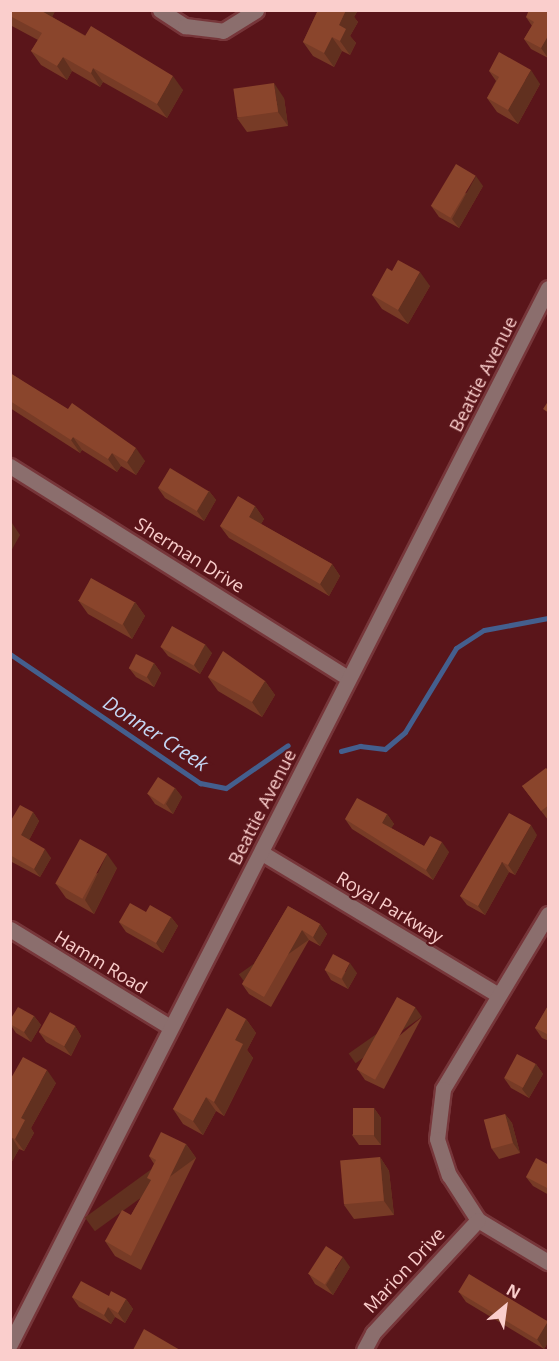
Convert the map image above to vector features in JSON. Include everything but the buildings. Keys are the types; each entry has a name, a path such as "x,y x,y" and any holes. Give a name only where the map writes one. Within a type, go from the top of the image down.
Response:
{"street":[{"path":"160,10 185,27 223,31 256,10"},
{"name":"Beattie Avenue","path":"10,1344 549,288"},
{"name":"Sherman Drive","path":"10,466 348,678"},
{"name":"Royal Parkway","path":"262,853 498,995"},
{"path":"549,914 443,1089 437,1139 449,1175 478,1220 549,1262"},
{"name":"Hamm Road","path":"10,930 170,1027"},
{"name":"Marion Drive","path":"364,1350 373,1333 478,1220"}],"waterway":[{"name":"Donner Creek","path":"341,751 360,746 385,749 405,732 456,648 484,630 548,618"},
{"name":"Donner Creek","path":"10,654 200,783 226,788 288,745"}]}
